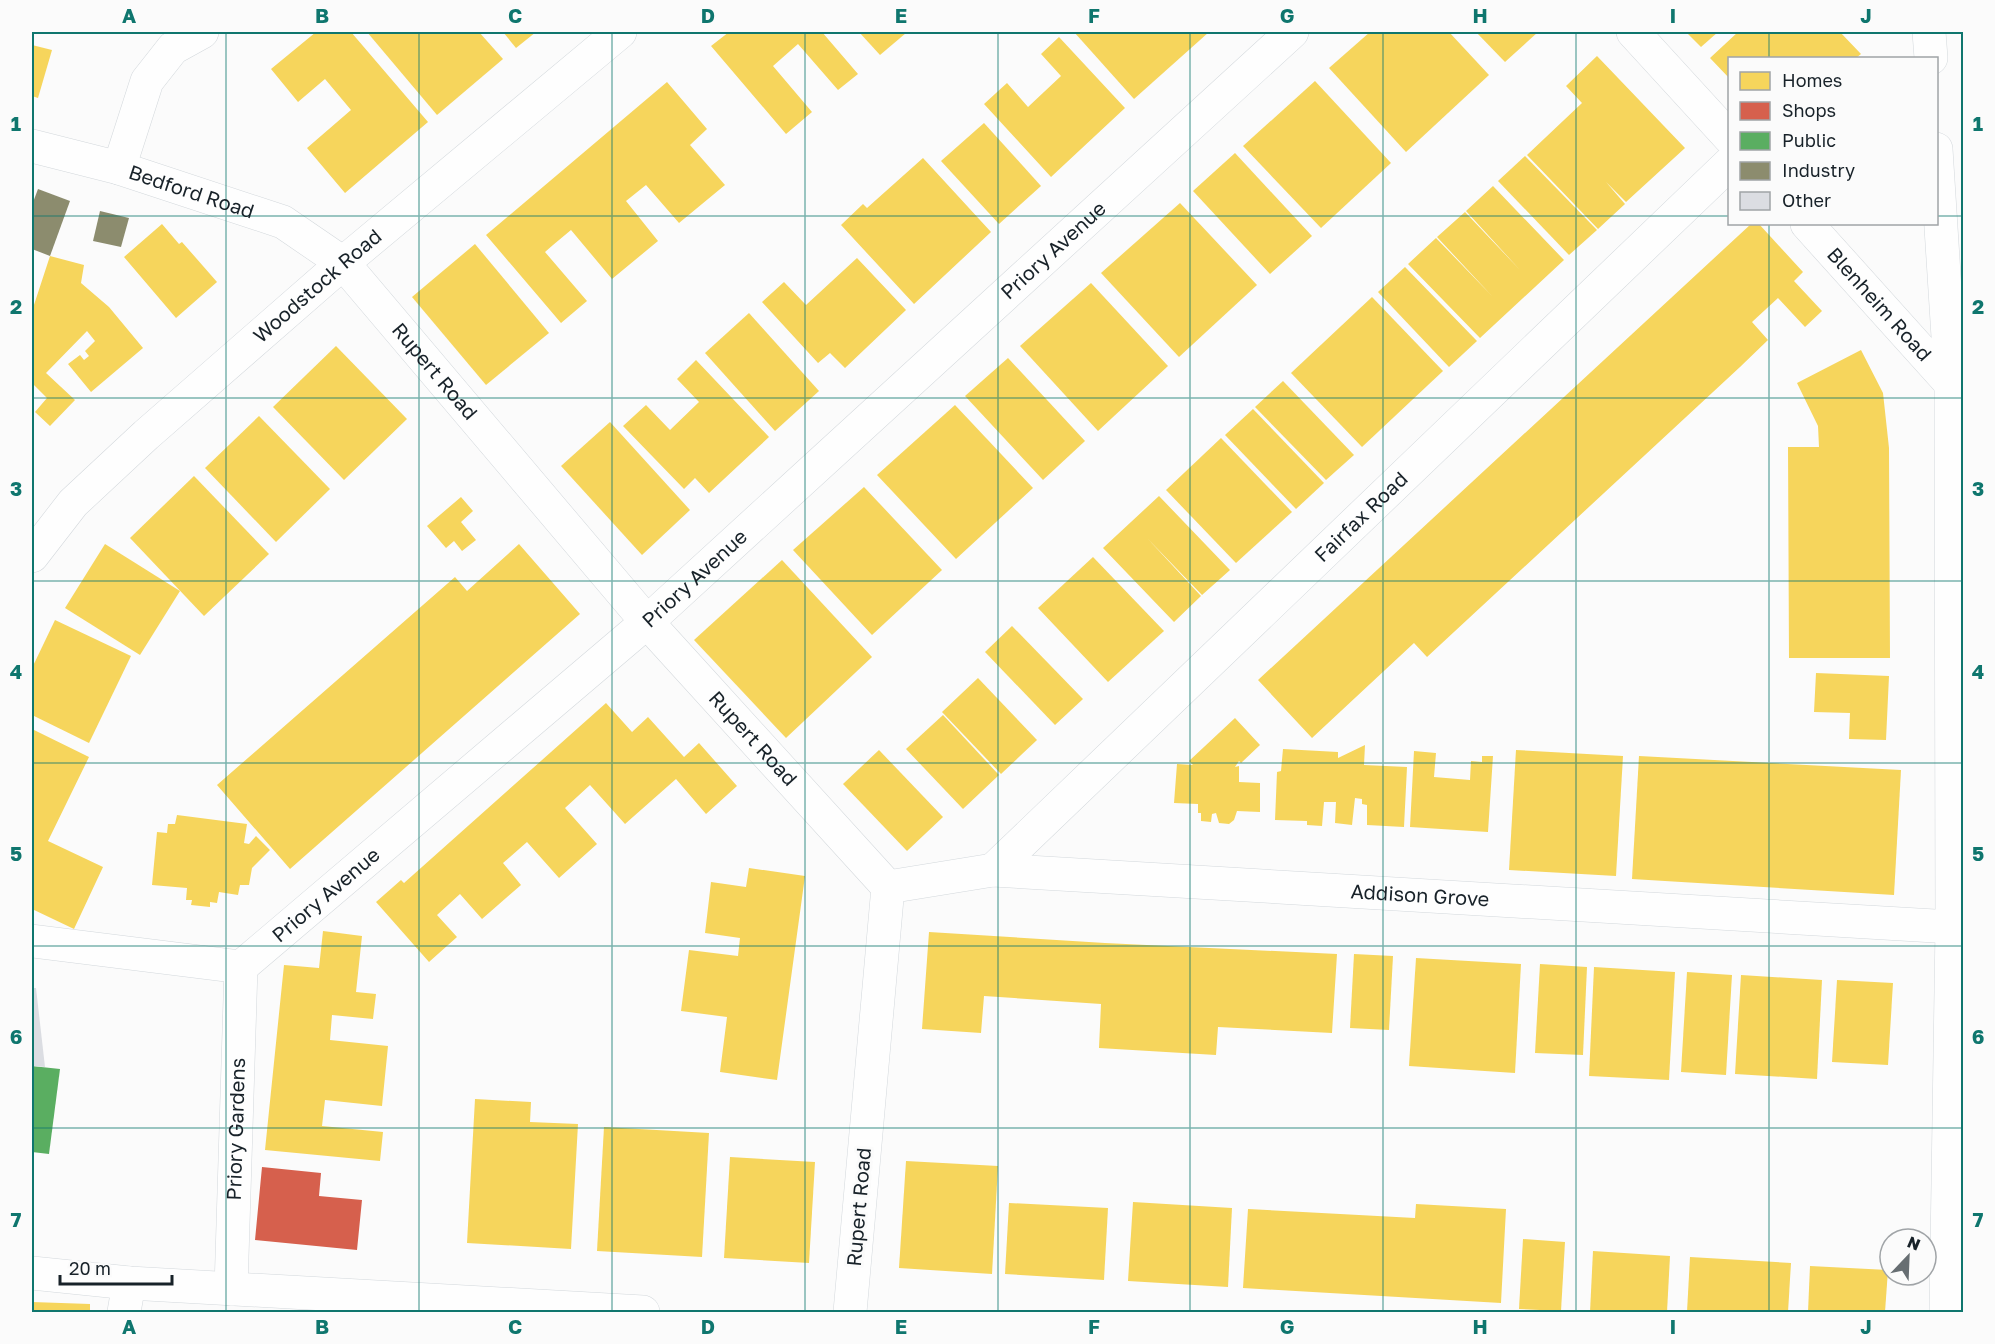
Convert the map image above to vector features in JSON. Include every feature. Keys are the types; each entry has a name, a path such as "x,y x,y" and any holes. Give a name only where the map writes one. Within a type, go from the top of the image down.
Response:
{"street":[{"path":"119,168 147,81 173,48 202,32"},
{"name":"Woodstock Road","path":"32,556 81,495 146,435 343,263 620,32"},
{"name":"Priory Avenue","path":"241,968 647,622 1292,32"},
{"path":"1633,32 1728,136"},
{"path":"1929,32 1931,57"},
{"name":"Bedford Road","path":"32,146 119,168 283,222 343,263"},
{"name":"Fairfax Road","path":"993,870 1728,165"},
{"path":"1938,180 1951,384 1952,927 1946,1312"},
{"name":"Blenheim Road","path":"1808,225 1951,384"},
{"name":"Rupert Road","path":"343,263 647,622 888,887 850,1312"},
{"name":"Addison Grove","path":"888,887 993,870 1952,927"},
{"path":"32,941 241,968"},
{"name":"Priory Gardens","path":"231,1289 241,968"},
{"path":"32,1273 126,1298 231,1289 643,1312"}],"building: Homes":[{"path":"316,32 351,32 428,122 345,193 307,148 351,110 325,79 298,102 271,69"},
{"path":"367,32 479,32 503,59 437,115"},
{"path":"503,32 536,32 516,48"},
{"path":"729,32 822,32 858,74 838,90 798,44 773,66 812,112 786,134 711,46"},
{"path":"859,32 905,32 906,33 880,55"},
{"path":"1074,32 1209,32 1134,99"},
{"path":"1370,32 1449,32 1489,75 1406,152 1329,68"},
{"path":"1476,32 1538,32 1505,62"},
{"path":"1686,32 1718,32 1701,47"},
{"path":"1738,32 1840,32 1861,54 1857,57 1728,57 1728,77 1710,58"},
{"path":"1059,37 1125,108 1051,177 984,104 1007,83 1028,107 1061,76 1041,54"},
{"path":"32,45 52,50 38,98 32,96"},
{"path":"1597,56 1685,148 1626,202 1606,182 1625,204 1598,229 1527,155 1582,103 1566,86"},
{"path":"1315,81 1391,163 1321,228 1243,146"},
{"path":"667,82 707,129 690,145 725,185 679,223 646,185 626,201 658,241 612,279 571,230 553,245 545,252 587,301 561,323 486,235"},
{"path":"984,123 1041,186 999,224 941,161"},
{"path":"1235,153 1312,236 1270,274 1193,191"},
{"path":"1525,156 1597,230 1569,255 1498,181"},
{"path":"923,158 991,232 914,304 841,225 863,204 867,208"},
{"path":"1493,186 1564,260 1480,338 1408,264 1436,238 1492,296 1437,237 1465,212 1520,270 1466,211"},
{"path":"1180,203 1257,285 1179,357 1101,273"},
{"path":"162,224 179,244 182,242 217,282 176,318 124,257"},
{"path":"1750,225 1760,225 1803,272 1794,281 1822,311 1805,327 1778,298 1752,322 1768,340 1427,657 1414,643 1312,738 1258,680"},
{"path":"475,244 549,333 486,385 412,297"},
{"path":"50,256 84,265 81,283 109,307 143,348 91,392 68,364 80,355 84,360 89,356 85,351 95,341 87,331 46,373 75,400 50,426 35,412 47,398 32,383 32,311"},
{"path":"857,258 906,310 845,368 830,353 818,363 762,302 784,282 806,305"},
{"path":"1405,267 1477,341 1449,367 1378,292"},
{"path":"1091,283 1168,366 1098,431 1020,346"},
{"path":"1372,297 1443,371 1362,447 1291,373"},
{"path":"749,313 819,391 775,431 705,353"},
{"path":"336,346 407,419 344,480 273,407"},
{"path":"1861,350 1883,393 1889,448 1890,658 1789,658 1788,447 1819,447 1818,426 1797,383"},
{"path":"1008,358 1085,441 1043,480 965,396"},
{"path":"696,360 769,437 709,493 695,478 684,489 623,426 646,405 670,430 699,402 677,379"},
{"path":"1283,381 1354,455 1326,480 1255,407"},
{"path":"955,405 1033,488 956,559 877,475"},
{"path":"1253,409 1324,483 1296,509 1225,435"},
{"path":"259,416 330,489 276,542 205,468"},
{"path":"610,422 690,510 642,555 561,466"},
{"path":"1221,438 1292,512 1236,563 1166,490"},
{"path":"194,476 269,554 204,616 130,538"},
{"path":"864,487 942,570 872,635 793,550"},
{"path":"1159,496 1230,570 1202,595 1147,538 1201,596 1174,622 1103,548"},
{"path":"461,497 473,511 461,522 476,540 462,551 454,541 446,548 427,526"},
{"path":"105,544 180,591 140,655 65,608"},
{"path":"519,544 580,614 290,869 217,785 455,577 467,591"},
{"path":"1093,557 1164,631 1108,682 1038,608"},
{"path":"782,560 872,657 786,738 694,640"},
{"path":"55,620 131,656 89,743 32,715 32,668"},
{"path":"1012,626 1083,699 1055,725 985,652"},
{"path":"1816,673 1889,676 1886,740 1849,739 1850,713 1814,712"},
{"path":"978,678 1037,740 1001,774 942,712"},
{"path":"606,703 632,732 648,717 684,757 699,743 737,786 706,814 676,779 625,824 590,785 565,808 597,844 559,878 527,842 503,863 521,885 482,919 460,894 437,915 457,937 429,962 376,902 401,880 404,883"},
{"path":"943,715 999,775 963,809 906,749"},
{"path":"1235,718 1260,745 1241,763 1239,761 1235,767 1239,766 1239,782 1260,783 1260,812 1237,811 1234,820 1229,824 1219,823 1216,813 1212,814 1211,822 1201,821 1198,804 1174,803 1177,764 1193,765 1189,761"},
{"path":"32,729 89,757 48,841 103,867 74,929 32,909"},
{"path":"1365,745 1364,765 1407,767 1404,827 1367,825 1367,805 1362,804 1362,799 1355,798 1352,825 1335,823 1336,802 1324,802 1322,826 1307,825 1307,821 1275,820 1277,772 1281,771 1283,749 1338,752 1338,758"},
{"path":"879,750 943,817 907,851 843,784"},
{"path":"1516,750 1623,756 1616,876 1509,870"},
{"path":"1414,751 1436,753 1434,777 1470,780 1471,761 1482,762 1482,756 1493,756 1488,832 1410,827"},
{"path":"1639,756 1901,770 1894,895 1632,879"},
{"path":"177,815 247,824 244,843 249,844 256,836 270,850 252,868 249,885 240,885 238,895 219,892 217,903 210,902 210,907 191,905 192,900 186,900 187,888 152,885 157,832 167,833 168,824 175,824"},
{"path":"749,868 805,876 777,1080 720,1072 727,1017 681,1011 689,950 738,956 740,938 705,933 711,882 746,887"},
{"path":"323,931 362,936 356,992 376,994 373,1019 332,1015 330,1040 388,1046 382,1106 325,1100 322,1126 383,1132 380,1161 265,1150 284,965 319,968"},
{"path":"929,932 1337,954 1332,1033 1218,1027 1216,1055 1099,1048 1101,1004 984,996 981,1033 922,1029"},
{"path":"1354,954 1393,956 1389,1030 1350,1028"},
{"path":"1416,958 1521,964 1515,1073 1409,1066"},
{"path":"1540,964 1587,967 1583,1055 1535,1053"},
{"path":"1594,967 1675,972 1669,1080 1589,1076"},
{"path":"1687,972 1732,975 1726,1075 1681,1072"},
{"path":"1741,975 1822,980 1817,1079 1735,1074"},
{"path":"1837,980 1893,983 1888,1065 1832,1062"},
{"path":"475,1099 531,1102 530,1122 578,1124 571,1249 467,1243"},
{"path":"604,1127 709,1133 702,1257 597,1251"},
{"path":"730,1157 815,1162 809,1263 724,1258"},
{"path":"906,1161 998,1166 992,1274 899,1268"},
{"path":"1133,1202 1232,1208 1228,1287 1128,1281"},
{"path":"1009,1203 1108,1208 1104,1280 1005,1274"},
{"path":"1416,1204 1506,1209 1501,1303 1243,1288 1248,1209 1415,1218"},
{"path":"1523,1239 1565,1242 1561,1311 1519,1309"},
{"path":"1593,1251 1670,1256 1667,1312 1590,1312"},
{"path":"1690,1257 1791,1263 1788,1312 1687,1312"},
{"path":"1810,1266 1878,1269 1878,1287 1887,1287 1885,1312 1808,1312"},
{"path":"32,1302 90,1304 90,1312 32,1312"}],"building: Shops":[{"path":"262,1167 321,1173 319,1196 362,1200 357,1250 255,1240"}],"building: Public":[{"path":"32,1066 60,1069 49,1154 32,1152"}],"building: Industry":[{"path":"38,189 70,201 50,256 32,249 32,205"},
{"path":"100,211 129,218 121,247 93,241"}],"building: Other":[{"path":"32,988 36,988 45,1067 32,1066"}]}
